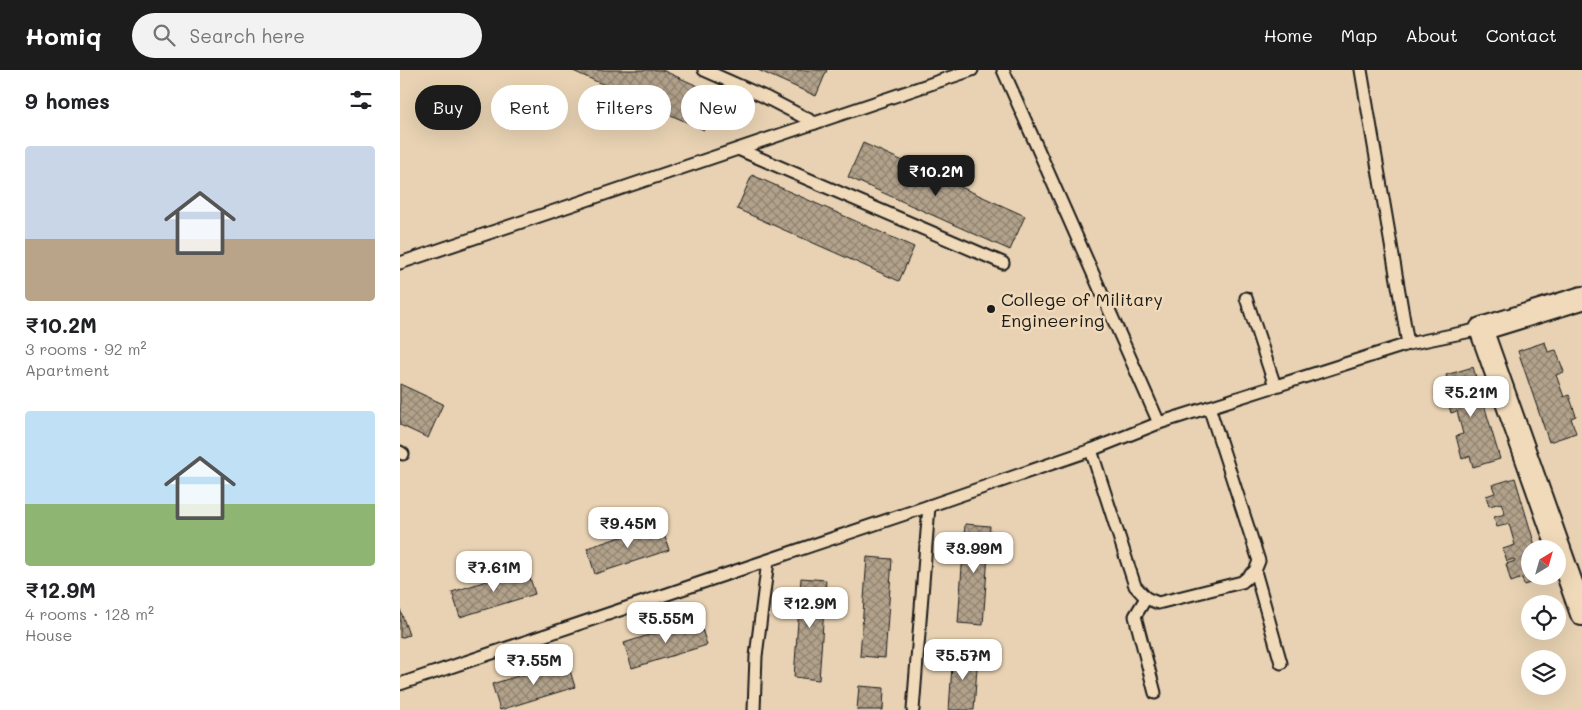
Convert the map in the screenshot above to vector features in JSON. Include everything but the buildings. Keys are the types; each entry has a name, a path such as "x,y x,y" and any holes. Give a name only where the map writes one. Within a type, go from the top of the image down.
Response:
{"street":[{"path":"1582,298 1481,329 1582,614"}],"lane":[{"path":"704,70 766,96 815,123"},
{"path":"400,263 972,70"},
{"path":"1003,70 1159,423"},
{"path":"1361,70 1408,344"},
{"path":"738,149 1003,264"},
{"path":"1246,298 1275,386"},
{"path":"400,684 930,506 1091,450 1159,423 1408,344 1481,329"},
{"path":"1209,407 1258,561 1255,571 1281,663"},
{"path":"1091,450 1135,586 1146,598 1158,603 1242,582 1255,571"},
{"path":"912,710 930,506"},
{"path":"754,710 756,656 768,561"},
{"path":"1146,598 1135,616 1155,692"}],"place":[{"name":"College of Military Engineering","path":"991,309"}]}
